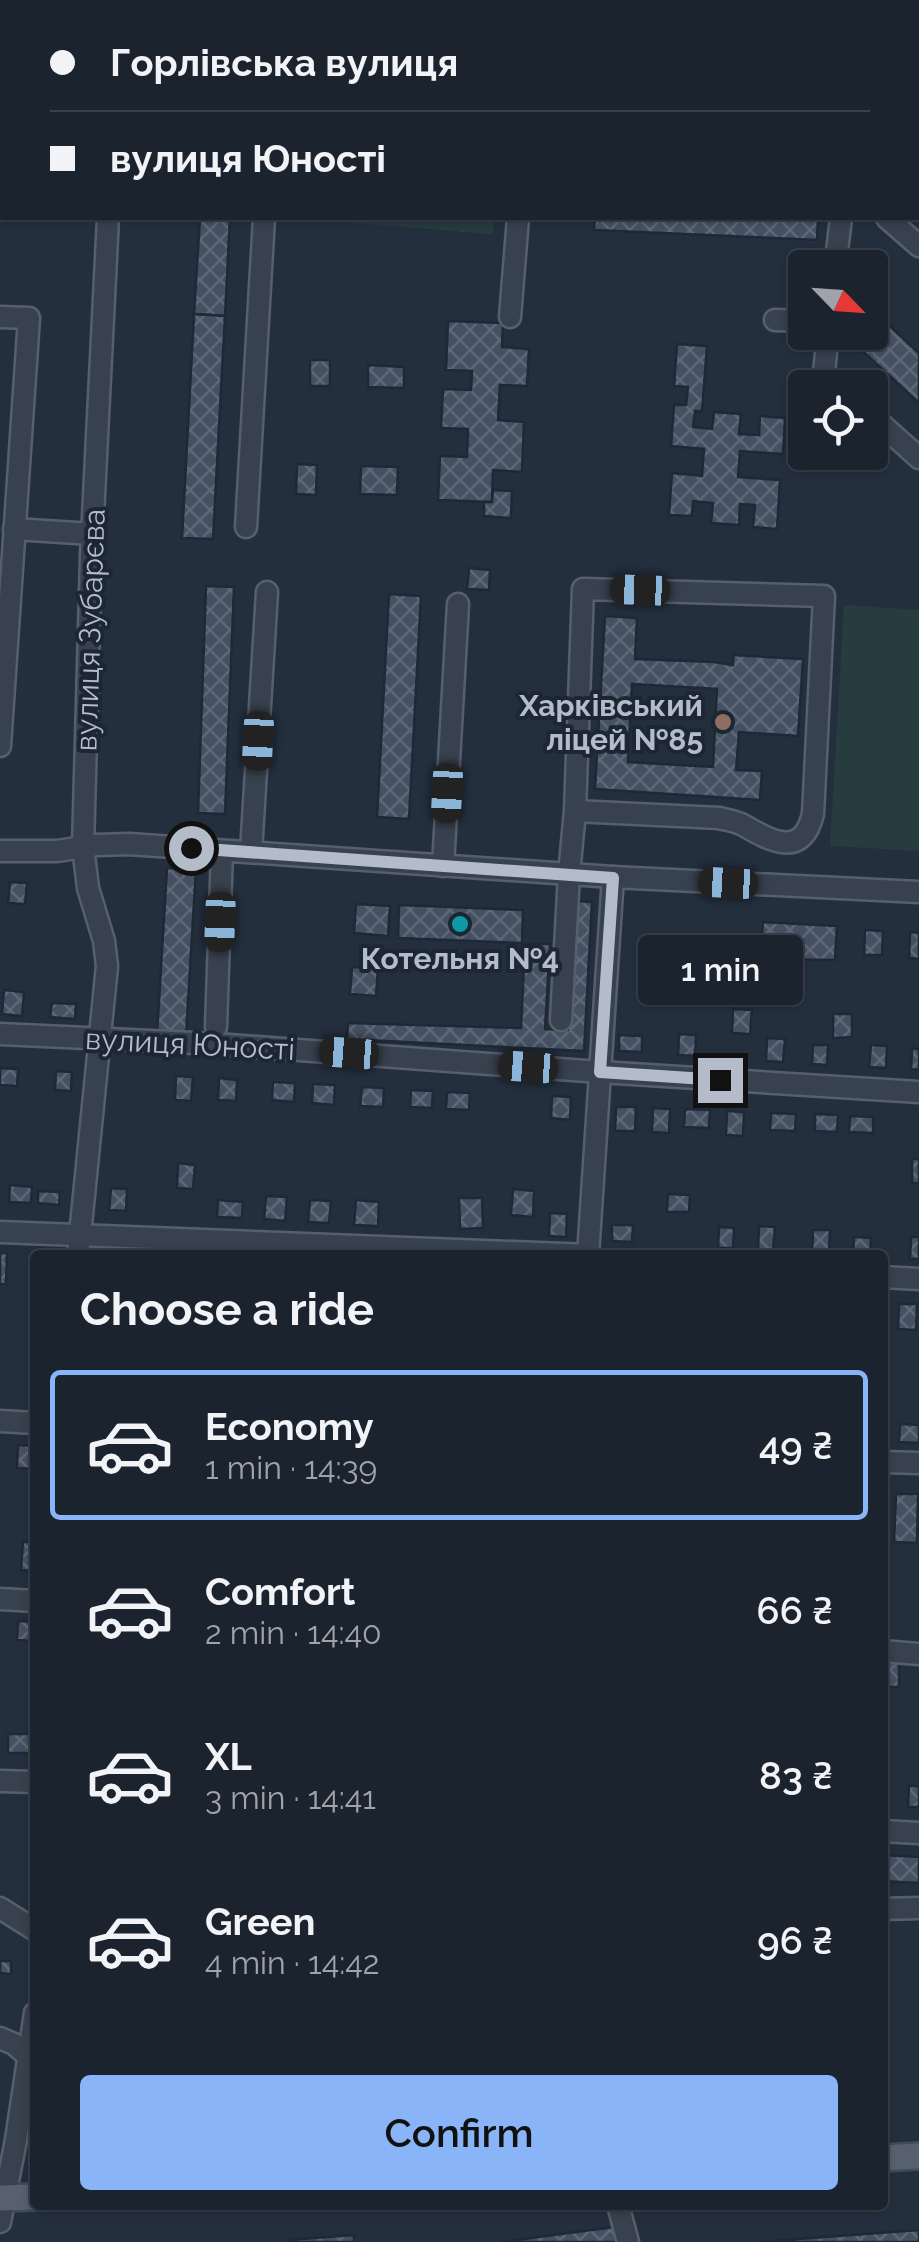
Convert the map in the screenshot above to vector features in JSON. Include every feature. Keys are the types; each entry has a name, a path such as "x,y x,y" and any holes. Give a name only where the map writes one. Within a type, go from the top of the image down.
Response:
{"main road":[{"path":"888,2158 919,2156"},
{"path":"1,2199 30,2197"}],"street":[{"name":"вулиця Зубарєва","path":"79,1246 106,954 88,888 82,846 108,220"},
{"path":"246,527 264,220"},
{"path":"510,317 518,220"},
{"path":"838,250 841,220"},
{"path":"889,220 919,246"},
{"path":"0,316 29,318 9,481 14,529 0,746"},
{"path":"775,320 788,320"},
{"path":"888,430 919,458"},
{"path":"14,529 92,534"},
{"path":"561,1020 576,811 583,589 824,596 813,814 810,828 802,838 790,843 768,841 740,823 720,818 576,811"},
{"path":"251,852 267,592"},
{"path":"443,866 458,604"},
{"path":"0,851 57,852 82,846 129,844 613,878 919,892"},
{"path":"216,1027 222,851"},
{"path":"589,1250 613,878"},
{"name":"вулиця Юності","path":"0,1034 216,1044 919,1092"},
{"path":"0,1232 79,1246 306,1250"},
{"path":"888,1276 919,1279"},
{"path":"0,1421 30,1422"},
{"path":"888,1462 919,1463"},
{"path":"0,1599 30,1601"},
{"path":"888,1651 919,1654"},
{"path":"0,1780 30,1782"},
{"path":"888,1831 919,1833"},
{"path":"0,1908 30,1927"},
{"path":"888,1909 919,1908"},
{"path":"0,2038 29,2057"},
{"path":"1,2199 30,2050"},
{"path":"619,2210 628,2242"}],"green space":[{"path":"319,220 494,220 493,234"},
{"path":"844,605 919,610 919,851 830,846"}],"building":[{"path":"200,220 230,220 225,316 194,314"},
{"path":"595,220 818,220 817,240 594,230"},
{"path":"194,314 225,316 213,539 182,538"},
{"path":"448,321 503,323 502,347 529,349 527,386 500,385 498,420 524,422 522,472 493,470 492,502 438,500 440,456 467,457 468,429 441,428 443,389 471,390 472,371 446,370"},
{"path":"888,325 919,353 919,403 888,374 888,370 861,350 888,350"},
{"path":"677,344 707,346 702,411 695,411 693,427 712,429 714,412 741,414 739,434 759,435 760,416 785,418 783,454 740,451 738,477 780,480 777,529 753,527 755,505 740,504 739,525 711,523 713,503 693,501 692,516 669,515 672,473 702,476 704,449 671,446 674,405 686,405 688,387 674,386"},
{"path":"310,360 330,360 330,386 310,386"},
{"path":"368,365 404,367 404,388 368,387"},
{"path":"297,464 317,465 316,495 296,494"},
{"path":"361,466 398,467 397,495 360,494"},
{"path":"493,490 512,491 511,518 484,516 484,502 492,502"},
{"path":"469,568 490,570 489,590 467,589"},
{"path":"206,586 234,587 225,814 198,813"},
{"path":"389,594 421,596 409,819 377,817"},
{"path":"605,616 637,618 635,659 733,665 733,655 803,659 798,736 739,732 736,770 762,771 760,800 595,789","holes":["632,684 717,689 713,767 628,762"]},
{"path":"167,868 196,869 186,1035 157,1034"},
{"path":"10,882 27,883 25,904 8,903"},
{"path":"574,901 592,902 584,1051 347,1039 348,1023 521,1028 525,944 550,944 545,1029 568,1030"},
{"path":"356,904 390,906 388,936 354,933"},
{"name":"Котельня №4","path":"399,905 523,910 522,943 398,938"},
{"path":"763,922 837,926 835,960 760,959"},
{"path":"865,930 883,931 882,955 864,955"},
{"path":"910,932 919,933 919,959 909,958"},
{"path":"352,967 378,968 376,996 350,994"},
{"path":"4,990 24,992 22,1016 2,1014"},
{"path":"52,1003 76,1004 75,1019 50,1017"},
{"path":"733,1009 752,1010 750,1034 732,1033"},
{"path":"833,1014 852,1014 852,1037 833,1038"},
{"path":"679,1034 696,1035 695,1056 678,1055"},
{"path":"619,1035 642,1036 642,1052 619,1051"},
{"path":"767,1038 785,1039 783,1062 766,1061"},
{"path":"813,1045 828,1045 827,1065 812,1064"},
{"path":"871,1045 887,1046 886,1068 869,1067"},
{"path":"912,1048 919,1049 919,1070 911,1069"},
{"path":"0,1068 18,1069 17,1086 0,1085"},
{"path":"56,1071 72,1072 71,1091 55,1090"},
{"path":"176,1076 193,1077 191,1101 175,1100"},
{"path":"219,1078 237,1080 236,1101 218,1100"},
{"path":"273,1082 295,1083 294,1102 272,1100"},
{"path":"313,1084 335,1085 334,1105 312,1103"},
{"path":"362,1087 384,1088 383,1107 360,1106"},
{"path":"411,1090 433,1091 432,1108 410,1107"},
{"path":"447,1092 470,1093 469,1110 446,1109"},
{"path":"552,1096 571,1097 570,1120 551,1118"},
{"path":"616,1107 636,1107 635,1131 615,1131"},
{"path":"653,1108 670,1109 669,1133 652,1132"},
{"path":"685,1109 710,1110 709,1128 684,1127"},
{"path":"727,1111 744,1112 743,1136 726,1135"},
{"path":"771,1113 796,1114 795,1131 770,1130"},
{"path":"815,1114 838,1115 837,1132 815,1131"},
{"path":"850,1116 873,1117 873,1133 849,1132"},
{"path":"912,1159 919,1159 919,1183 912,1183"},
{"path":"178,1163 195,1165 193,1189 177,1188"},
{"path":"10,1185 32,1187 31,1203 9,1202"},
{"path":"111,1188 127,1189 126,1211 109,1210"},
{"path":"513,1189 534,1191 533,1217 511,1215"},
{"path":"38,1191 60,1192 59,1205 38,1203"},
{"path":"668,1194 690,1195 689,1212 667,1212"},
{"path":"266,1196 287,1197 285,1221 264,1219"},
{"path":"459,1198 482,1198 483,1228 460,1229"},
{"path":"218,1200 243,1202 242,1218 217,1217"},
{"path":"310,1200 331,1201 329,1223 308,1222"},
{"path":"356,1200 379,1202 378,1226 354,1225"},
{"path":"550,1213 567,1214 566,1237 549,1236"},
{"path":"612,1225 633,1225 632,1242 612,1241"},
{"path":"759,1226 775,1227 773,1250 758,1250"},
{"path":"719,1227 734,1228 733,1248 718,1248"},
{"path":"813,1230 830,1230 829,1250 812,1250"},
{"path":"854,1237 871,1238 870,1250 853,1250"},
{"path":"911,1237 919,1237 919,1259 910,1259"},
{"path":"0,1253 7,1253 6,1284 0,1284"},
{"path":"899,1304 917,1304 916,1330 898,1329"},
{"path":"900,1424 919,1425 919,1443 899,1442"},
{"path":"18,1445 30,1446 30,1469 17,1468"},
{"path":"896,1494 918,1494 917,1543 894,1542"},
{"path":"23,1542 30,1542 30,1571 21,1570"},
{"path":"18,1621 30,1622 30,1641 17,1640"},
{"path":"888,1663 899,1663 899,1687 888,1687"},
{"path":"8,1734 30,1734 30,1753 8,1753"},
{"path":"909,1786 919,1786 919,1807 908,1807"},
{"path":"888,1855 919,1857 919,1883 888,1881"},
{"path":"0,1961 11,1961 11,1974 0,1973"},
{"path":"614,2227 616,2242 501,2242"},
{"path":"919,2230 919,2242 759,2242"},
{"path":"354,2235 354,2242 288,2242 288,2240"}],"place":[{"name":"Харківський ліцей №85","path":"723,722"},
{"name":"Котельня №4","path":"460,924"}],"route":[{"path":"191,848 613,878 600,1072 720,1080"}]}
